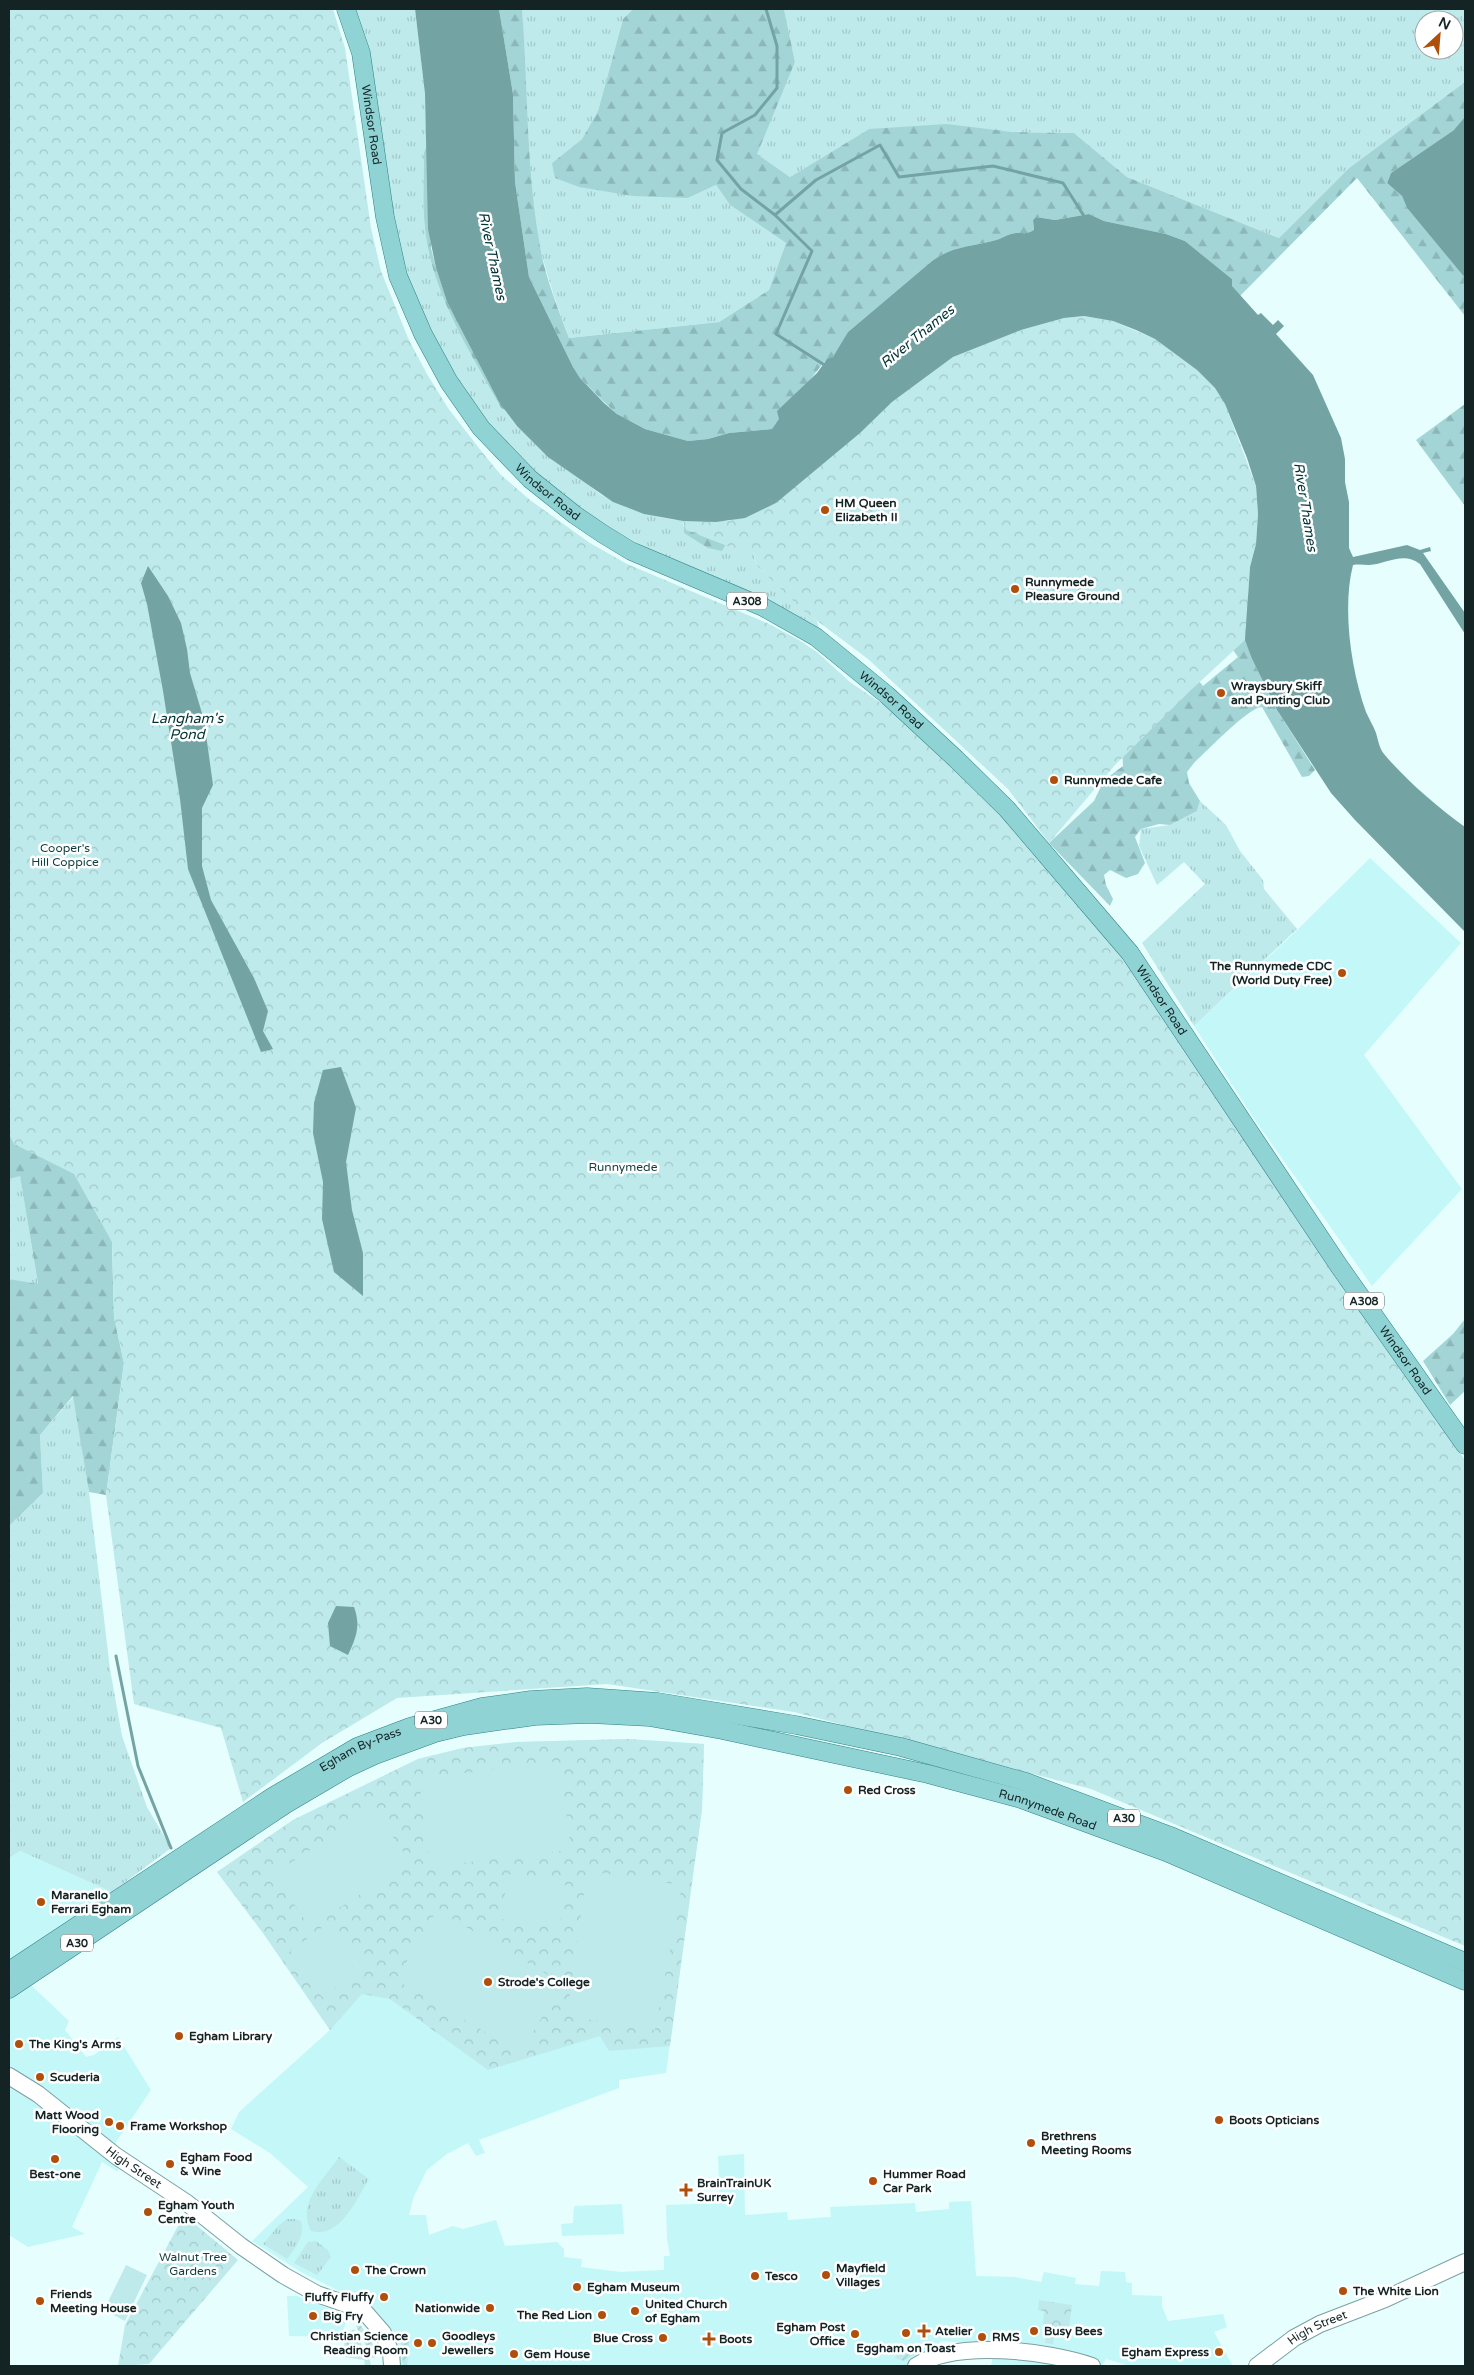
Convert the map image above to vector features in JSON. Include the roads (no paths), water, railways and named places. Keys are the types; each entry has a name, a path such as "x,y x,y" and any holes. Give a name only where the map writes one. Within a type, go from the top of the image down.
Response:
{"main road":[{"name":"Windsor Road","path":"346,9 361,53 385,217 398,276 423,334 449,382 481,428 530,479 575,515 603,534 632,551 763,608 816,637 887,696 1007,809 1130,953 1339,1266 1465,1445"},
{"name":"Egham By-Pass","path":"9,1970 272,1797 357,1747 410,1727 489,1706 531,1700 587,1697 658,1702 766,1720"},
{"name":"Egham By-Pass","path":"9,1989 286,1804 349,1767 411,1741 464,1726 508,1719 562,1714 649,1717 754,1737"},
{"name":"Runnymede Road","path":"766,1720 902,1747 964,1763 1056,1792 1173,1837 1465,1962"},
{"name":"Runnymede Road","path":"754,1737 928,1774 1031,1802 1166,1852 1465,1981"},
{"name":"High Street","path":"9,2076 38,2094 116,2156 193,2207 257,2258 294,2282 338,2302 375,2328"},
{"name":"High Street","path":"1257,2366 1303,2334 1465,2262"},
{"path":"375,2328 381,2366"},
{"path":"375,2328 387,2341 392,2366"},
{"path":"916,2366 937,2356 968,2350 1068,2358 1092,2366"}],"water":[{"name":"River Thames","path":"415,9 499,9 513,94 515,182 529,277 580,378 617,414 645,429 688,441 708,439 729,433 772,429 779,419 777,411 817,373 827,359 833,357 848,332 932,261 956,249 998,239 1014,233 1031,232 1034,230 1033,220 1036,217 1055,220 1089,214 1104,221 1166,234 1185,241 1232,279 1232,286 1258,315 1261,313 1273,325 1278,320 1284,326 1276,334 1313,375 1341,438 1349,502 1349,548 1353,557 1407,545 1420,550 1430,547 1431,551 1423,553 1465,613 1465,634 1420,564 1414,560 1401,558 1376,564 1353,565 1348,600 1352,658 1366,712 1380,746 1384,754 1402,773 1443,811 1465,827 1465,932 1331,793 1277,710 1252,659 1245,640 1250,567 1256,544 1258,514 1256,486 1247,458 1225,404 1215,388 1197,370 1155,339 1113,321 1084,316 1064,318 1021,330 953,357 892,402 860,433 776,503 745,518 716,522 683,521 644,514 613,502 548,457 517,426 499,402 447,302 436,268 428,229 425,94"},
{"path":"1465,117 1465,278 1407,208 1402,196 1387,183 1391,173 1454,130"},
{"name":"Langham's Pond","path":"148,566 168,596 181,623 190,673 204,720 213,785 202,808 202,866 211,900 254,978 268,1011 263,1031 273,1049 261,1052 188,869 180,799 163,691 147,604 141,583"},
{"path":"341,1067 356,1108 346,1162 352,1210 363,1253 363,1296 334,1272 322,1219 323,1182 313,1133 314,1103 323,1070"},
{"path":"336,1606 354,1607 356,1614 357,1632 348,1655 330,1646 328,1623"}],"waterway":[{"path":"766,9 777,46 777,88 755,115 722,133 717,160 741,189 775,215 812,251 776,334 823,364"},
{"path":"775,215 816,180 880,145 899,177 993,166 1063,183 1084,216"},
{"path":"116,1656 138,1766 171,1848"}],"place":[{"name":"HM Queen Elizabeth II","path":"825,510"},
{"name":"Runnymede Pleasure Ground","path":"1015,589"},
{"name":"Wraysbury Skiff and Punting Club","path":"1221,693"},
{"name":"Runnymede Cafe","path":"1054,780"},
{"name":"The Runnymede CDC (World Duty Free)","path":"1342,973"},
{"name":"Red Cross","path":"848,1790"},
{"name":"Maranello Ferrari Egham","path":"41,1902"},
{"name":"Strode's College","path":"488,1982"},
{"name":"Egham Library","path":"179,2036"},
{"name":"The King's Arms","path":"19,2044"},
{"name":"Scuderia","path":"40,2077"},
{"name":"Boots Opticians","path":"1219,2120"},
{"name":"Matt Wood Flooring","path":"109,2122"},
{"name":"Frame Workshop","path":"120,2126"},
{"name":"Brethrens Meeting Rooms","path":"1031,2143"},
{"name":"Best-one","path":"55,2159"},
{"name":"Egham Food & Wine","path":"170,2164"},
{"name":"Hummer Road Car Park","path":"873,2181"},
{"name":"BrainTrainUK Surrey","path":"686,2190"},
{"name":"Egham Youth Centre","path":"148,2212"},
{"name":"The Crown","path":"355,2270"},
{"name":"Mayfield Villages","path":"826,2275"},
{"name":"Tesco","path":"755,2276"},
{"name":"Egham Museum","path":"577,2287"},
{"name":"The White Lion","path":"1343,2291"},
{"name":"Fluffy Fluffy","path":"384,2297"},
{"name":"Friends Meeting House","path":"40,2301"},
{"name":"Nationwide","path":"490,2308"},
{"name":"United Church of Egham","path":"635,2311"},
{"name":"The Red Lion","path":"602,2315"},
{"name":"Big Fry","path":"313,2316"},
{"name":"Atelier","path":"924,2331"},
{"name":"Busy Bees","path":"1034,2331"},
{"name":"Eggham on Toast","path":"906,2333"},
{"name":"Egham Post Office","path":"855,2334"},
{"name":"RMS","path":"982,2337"},
{"name":"Blue Cross","path":"663,2338"},
{"name":"Boots","path":"709,2339"},
{"name":"Christian Science Reading Room","path":"418,2343"},
{"name":"Goodleys Jewellers","path":"432,2343"},
{"name":"Egham Express","path":"1219,2352"},
{"name":"Gem House","path":"514,2354"}],"park label":[{"name":"Cooper's Hill Coppice","path":"65,855"},
{"name":"Runnymede","path":"623,1167"},
{"name":"Walnut Tree Gardens","path":"193,2264"}]}
